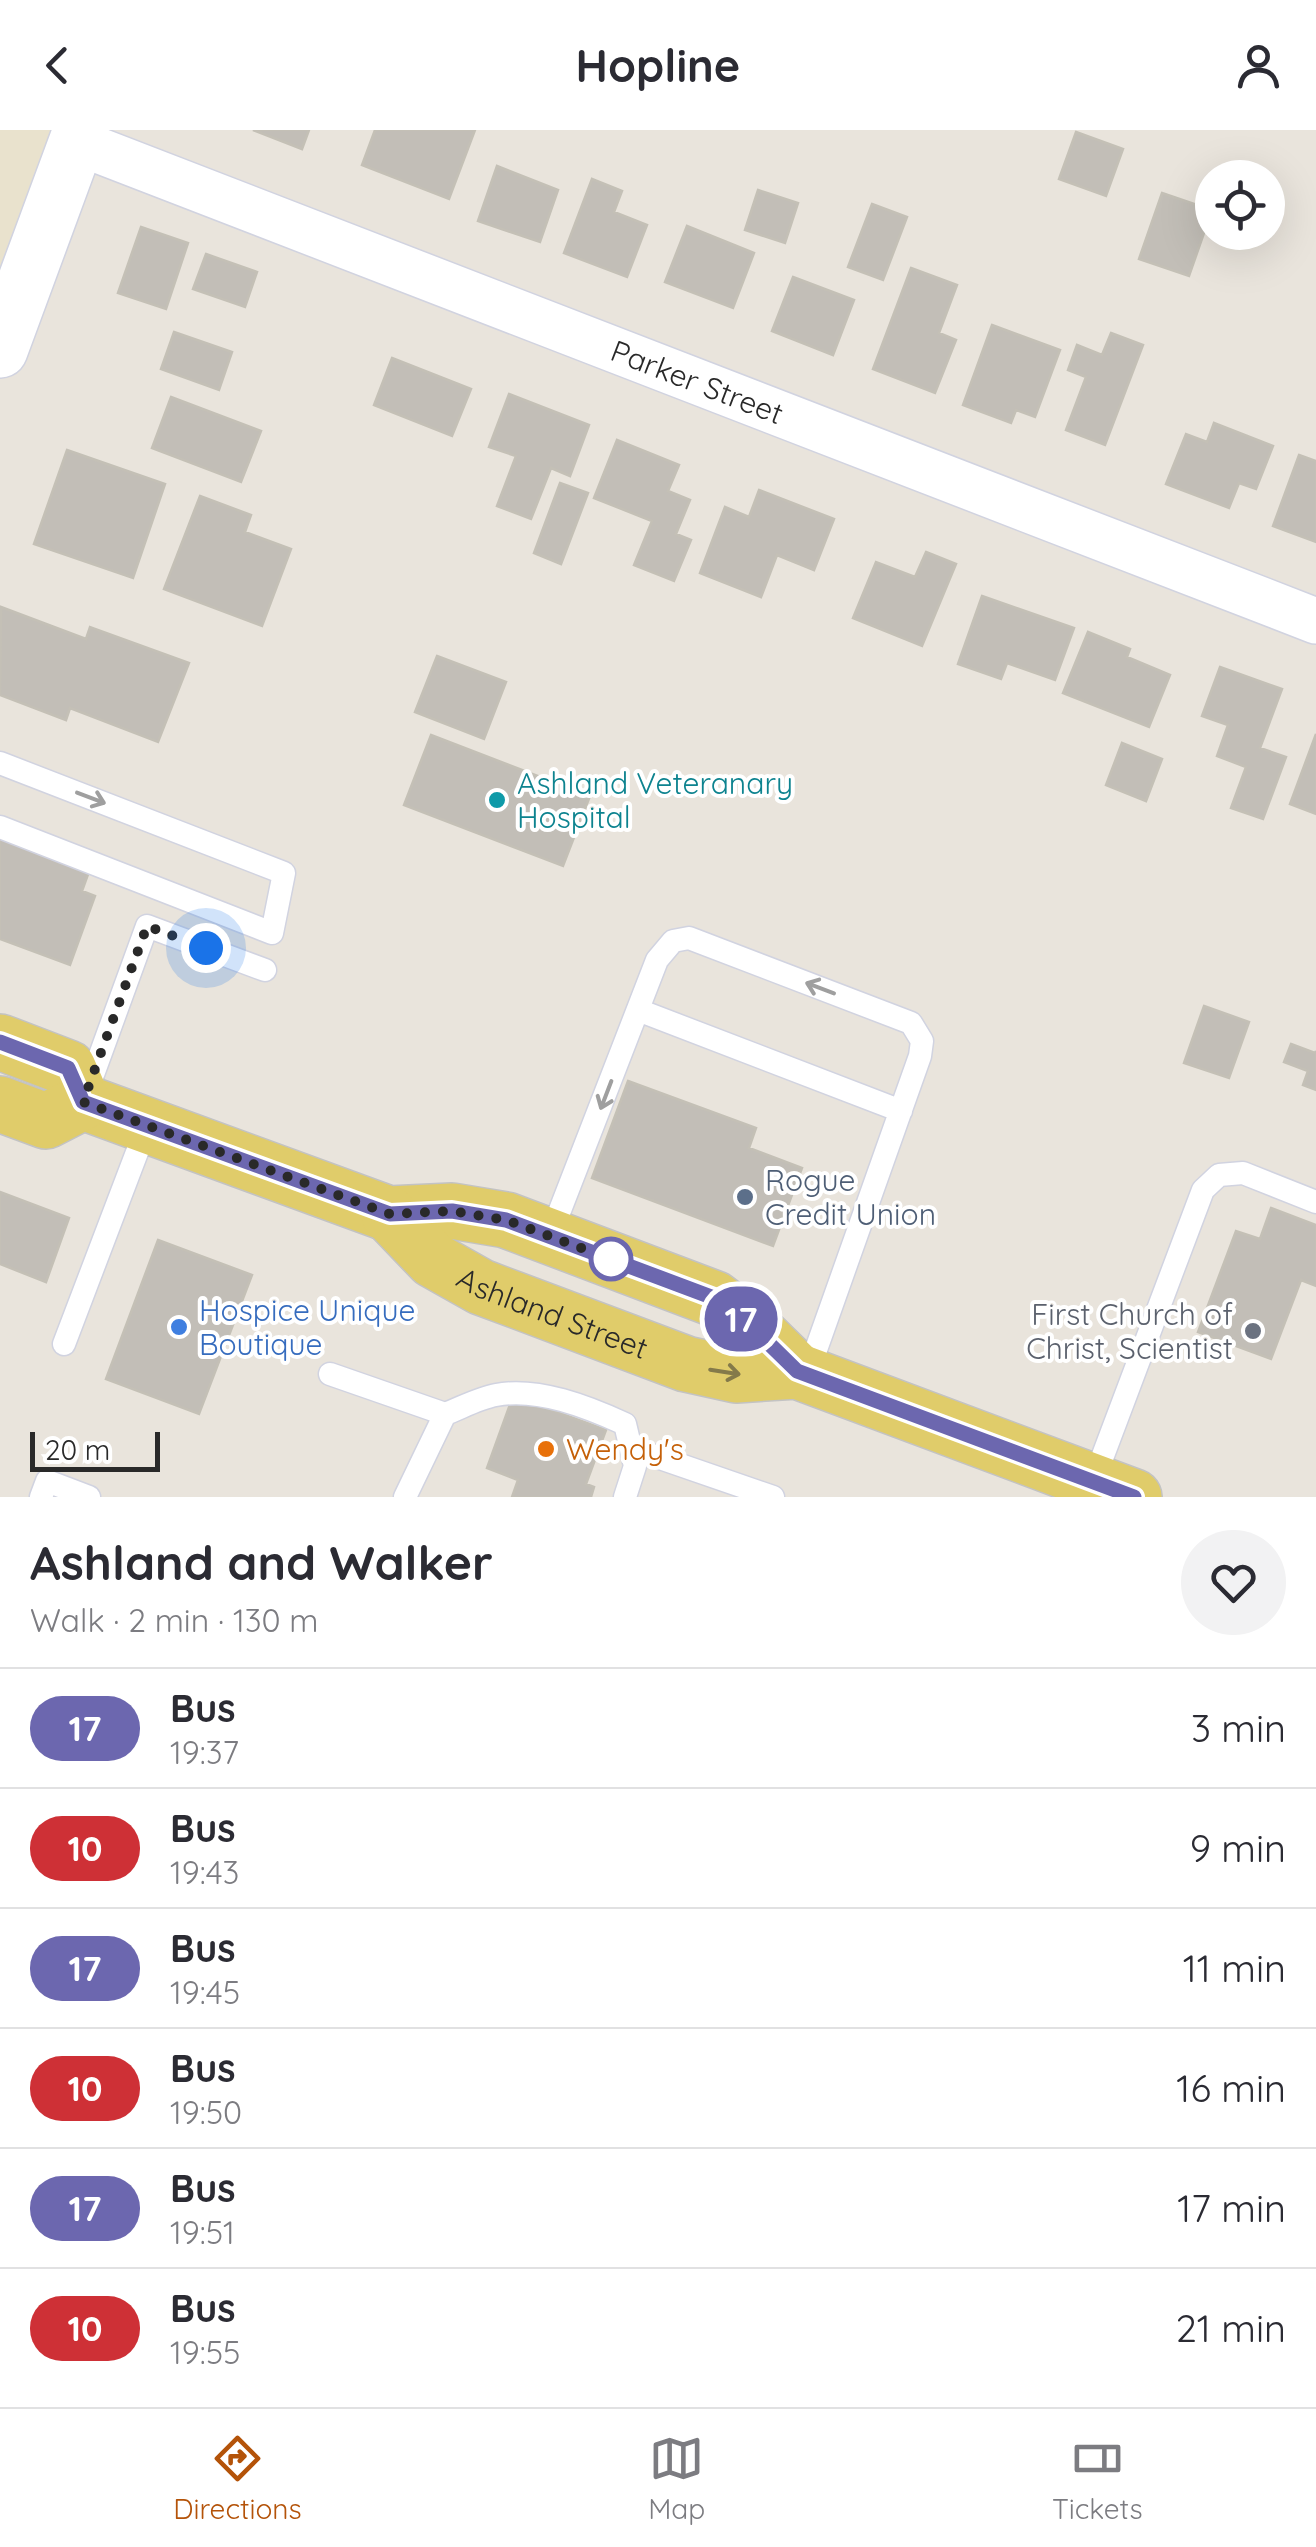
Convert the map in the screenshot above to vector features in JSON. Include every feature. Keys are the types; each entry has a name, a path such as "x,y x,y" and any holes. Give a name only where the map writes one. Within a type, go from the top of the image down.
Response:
{"main road":[{"path":"0,1042 68,1068 83,1102 46,1121 0,1104"},
{"name":"Ashland Street","path":"83,1102 390,1214 452,1211 506,1220 714,1298 802,1373 1105,1490"},
{"name":"Ashland Street","path":"390,1214 433,1260 480,1286 686,1364 736,1375 802,1373"}],"street":[{"path":"0,350 79,136"},
{"name":"Parker Street","path":"79,136 1316,621"}],"lane":[{"path":"0,763 284,873 272,933 0,826"},
{"path":"83,1102 147,926 264,970"},
{"path":"550,1236 657,960 673,941 689,938 911,1023 922,1040 920,1056 802,1373"},
{"path":"638,1010 901,1111"},
{"path":"64,1344 147,1126"},
{"path":"1105,1490 1203,1190 1219,1175 1243,1172 1316,1202"},
{"path":"330,1374 444,1414 498,1394 576,1402 625,1424 635,1466 625,1497"},
{"path":"405,1497 444,1414"},
{"path":"631,1448 774,1497"},
{"path":"41,1497 47,1481 90,1497"}],"shaded area":[{"path":"0,130 72,130 0,329"}],"building":[{"path":"253,130 309,130 302,149"},
{"path":"375,130 475,130 449,199 362,165"},
{"path":"1076,132 1123,149 1106,196 1059,179"},
{"path":"497,166 558,190 540,242 478,221"},
{"path":"592,179 622,191 614,212 647,225 627,277 564,253"},
{"path":"758,190 798,203 785,243 745,230"},
{"path":"1162,193 1195,204 1195,250 1198,250 1189,276 1139,259"},
{"path":"872,204 907,217 883,280 848,267"},
{"path":"687,226 754,253 733,308 665,282"},
{"path":"141,227 188,243 166,309 118,293"},
{"path":"206,254 257,272 245,307 193,289"},
{"path":"911,268 957,285 939,333 956,340 935,393 873,369"},
{"path":"793,277 854,300 833,355 772,331"},
{"path":"992,325 1060,350 1035,417 1016,410 1011,423 963,405"},
{"path":"174,332 232,352 219,390 161,369"},
{"path":"1111,333 1143,345 1105,445 1066,430 1086,377 1068,370 1077,345 1102,355"},
{"path":"392,358 471,389 452,436 374,405"},
{"path":"509,394 589,425 570,476 551,468 531,519 497,506 516,456 489,447"},
{"path":"171,397 261,431 241,482 152,448"},
{"path":"1214,423 1273,446 1256,489 1239,483 1229,508 1166,484 1186,434 1207,442"},
{"path":"617,440 679,465 668,491 690,500 676,534 691,540 674,581 634,565 652,521 594,498"},
{"path":"67,450 165,484 133,578 34,544"},
{"path":"1299,455 1316,461 1316,542 1273,526"},
{"path":"560,483 588,493 561,564 534,553"},
{"path":"759,490 834,519 814,570 777,555 761,597 700,573 725,507 749,517"},
{"path":"200,496 251,515 245,532 291,549 262,626 164,589"},
{"path":"926,552 956,564 922,646 853,618 876,562 915,577"},
{"path":"982,596 1074,628 1055,680 1007,663 1001,679 958,664"},
{"path":"1,607 86,639 90,627 189,663 158,742 70,708 66,720 0,695"},
{"path":"1088,632 1130,649 1127,657 1170,675 1149,727 1063,693"},
{"path":"437,656 506,682 484,739 415,712"},
{"path":"1220,667 1282,689 1260,748 1286,757 1263,819 1231,808 1246,767 1217,756 1228,725 1202,716"},
{"path":"1316,734 1316,814 1290,804"},
{"name":"Ashland Veteranary Hospital","path":"431,735 590,796 563,866 404,805"},
{"path":"1122,743 1162,759 1146,801 1106,785"},
{"path":"0,832 91,866 82,891 95,896 70,965 0,939"},
{"path":"1204,1006 1249,1022 1229,1078 1184,1063"},
{"path":"1291,1044 1316,1051 1316,1090 1303,1085 1308,1071 1284,1062"},
{"path":"628,1081 756,1128 749,1148 802,1168 773,1246 592,1178"},
{"path":"0,1192 69,1218 46,1282 0,1264"},
{"path":"1271,1208 1316,1225 1316,1286 1301,1280 1271,1359 1198,1332 1236,1231 1260,1239"},
{"name":"Hospice Unique Boutique","path":"158,1240 252,1275 199,1414 106,1379"},
{"name":"Wendy's","path":"513,1396 606,1430 586,1484 594,1487 591,1497 512,1497 518,1480 487,1468"}],"bus line":[{"name":"17","path":"0,1042 68,1068 83,1102 390,1214 452,1211 506,1220 714,1298 753,1328 797,1371 1134,1497"}],"place":[{"name":"Ashland Veteranary Hospital","path":"497,800"},
{"name":"Rogue Credit Union","path":"745,1197"},
{"name":"Hospice Unique Boutique","path":"179,1327"},
{"name":"First Church of Christ, Scientist","path":"1253,1331"},
{"name":"Wendy's","path":"546,1449"}],"route":[{"path":"206,948 147,926 83,1102 390,1214 452,1211 506,1220 611,1259"}]}
